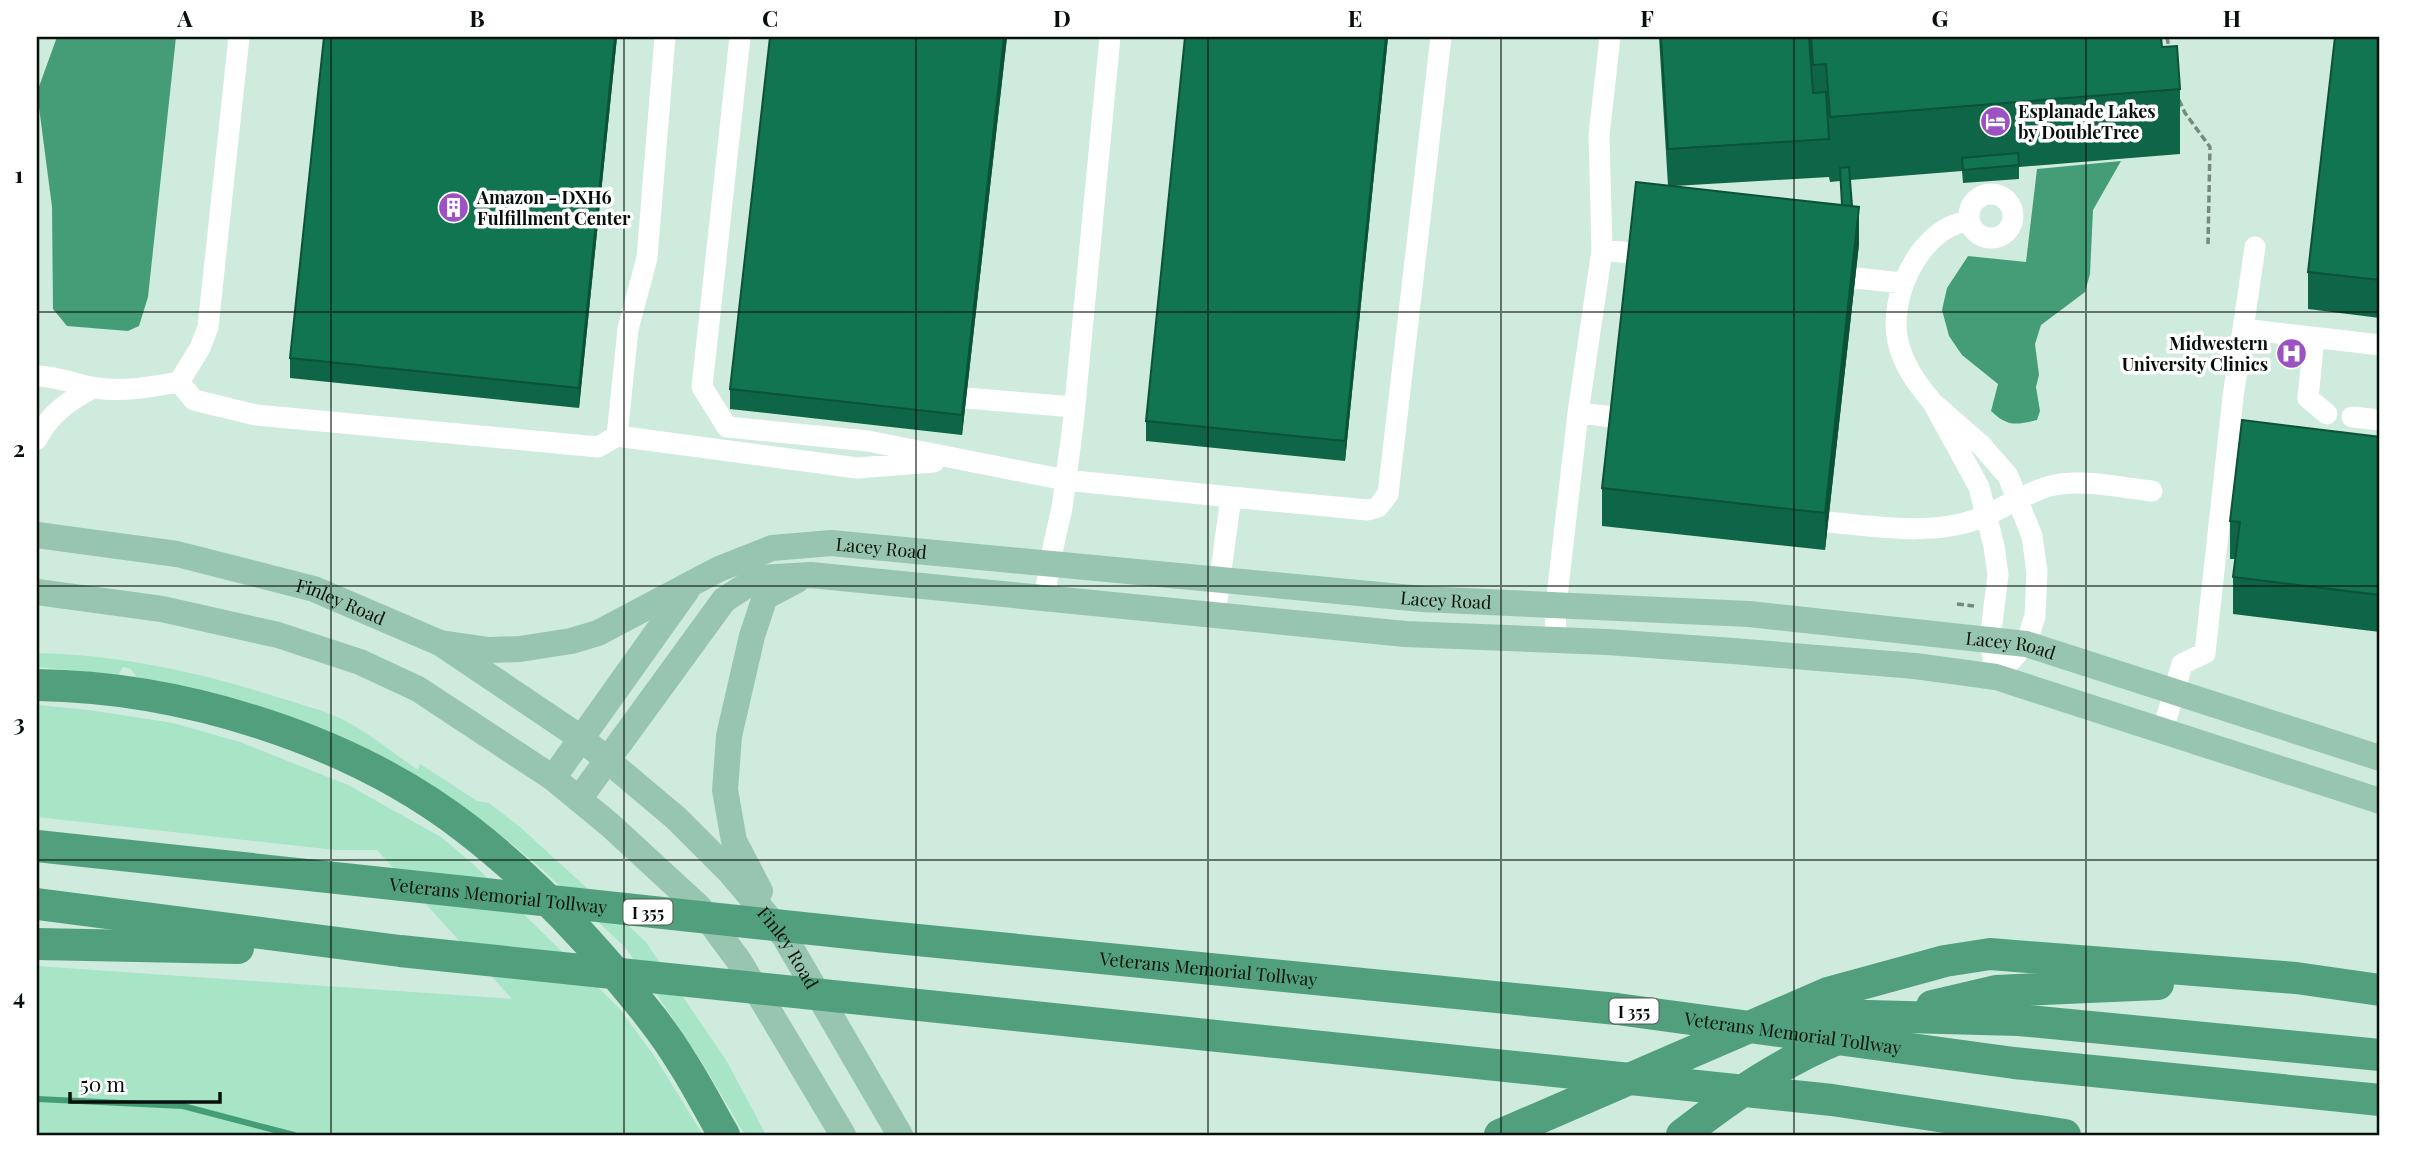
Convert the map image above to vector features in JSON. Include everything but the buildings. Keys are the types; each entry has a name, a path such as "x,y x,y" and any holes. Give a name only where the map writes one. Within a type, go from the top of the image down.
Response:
{"highway":[{"path":"37,685 131,693 243,717 365,766 418,795 467,829 532,885 585,937 636,998 681,1060 724,1135"},
{"name":"Veterans Memorial Tollway","path":"37,846 887,937 1617,1009 2014,1063 2380,1100"},
{"path":"37,904 400,951 1832,1100 2065,1135"},
{"path":"37,944 400,951"},
{"path":"1500,1135 1828,993 1945,961 1990,954 2296,978 2380,990"},
{"path":"1682,1135 1752,1085 1821,1046 1918,1010 1996,991 2296,978"},
{"path":"1617,1009 2018,1020 2380,1055"}],"main road":[{"name":"Finley Road","path":"37,535 177,554 314,589 440,643 581,738 676,818 712,854 783,936 900,1135"},
{"name":"Lacey Road","path":"553,778 693,583 719,569 772,548 831,543 1422,599 1749,614 2026,644 2380,758"},
{"name":"Lacey Road","path":"607,760 724,600 758,578 811,575 1405,634 1608,642 1746,652 1915,666 1996,677 2380,801"},
{"path":"783,936 734,841 725,790 729,736 752,636 765,597 784,585 811,575"},
{"path":"440,643 489,650 571,642 598,633 693,583"},
{"path":"37,592 162,609 278,635 360,662 418,689 553,778 699,907 739,961 843,1135"},
{"path":"579,799 607,760"}],"lane":[{"path":"37,376 66,379 93,388 131,391 179,382 200,348 208,327 239,37"},
{"path":"617,436 628,329 648,258 666,37"},
{"path":"740,37 702,387 727,427 868,441 1065,480 1368,510 1378,507 1388,494 1441,37"},
{"path":"1045,599 1049,565 1062,508 1074,407 1110,37"},
{"path":"1555,641 1556,605 1578,413 1602,250 1599,135 1610,37"},
{"path":"1969,220 1948,227 1922,249 1903,283 1896,312 1898,346 1912,377 1933,404 1979,487 1994,546 1998,575 1990,640 1996,677"},
{"path":"2163,730 2182,664 2205,653 2233,397 2255,247"},
{"path":"1602,250 1632,253"},
{"path":"1855,278 1903,283"},
{"path":"2243,329 2380,345"},
{"path":"2314,338 2308,398 2327,414"},
{"path":"179,382 194,400 256,415 598,447 617,436 857,468 962,460"},
{"path":"37,439 55,412 93,388"},
{"path":"966,398 1074,407"},
{"path":"1933,404 1981,445 2008,476 2032,536 2038,572 2035,617 2026,644 1996,677"},
{"path":"1578,413 1614,417"},
{"path":"2353,417 2380,420"},
{"path":"1828,522 1913,530 1958,525 2047,487 2066,483 2152,491"},
{"path":"1215,614 1231,496"}],"path":[{"path":"2167,37 2169,52"},
{"path":"2176,93 2185,113 2210,147 2208,244"}],"shaded area":[{"path":"57,37 176,37 148,297 139,326 128,331 67,326 53,309 52,207 37,92"},
{"path":"2121,161 2093,210 2090,274 2085,292 2041,325 2035,344 2039,375 2036,387 2040,411 2037,420 2017,424 2002,420 1991,411 1998,384 1962,355 1949,336 1942,310 1947,288 1968,256 2026,262 2037,169"},
{"path":"37,653 99,657 159,666 248,688 319,710 356,727 418,770 420,764 477,801 489,803 520,827 645,941 726,1060 766,1135 745,1135 705,1067 626,948 543,870 507,840 452,801 227,698 136,677 131,669 123,667 118,675 37,667"},
{"path":"37,705 173,723 240,742 348,785 441,837 473,864 619,1008 655,1057 703,1135 37,1135 37,966 512,999 377,850 336,850 37,817"}],"waterway":[{"path":"37,1099 183,1106 294,1135"}],"place":[{"name":"Esplanade Lakes by DoubleTree","path":"1995,121"},
{"name":"Amazon - DXH6 Fulfillment Center","path":"454,207"},
{"name":"Midwestern University Clinics","path":"2291,353"}]}
